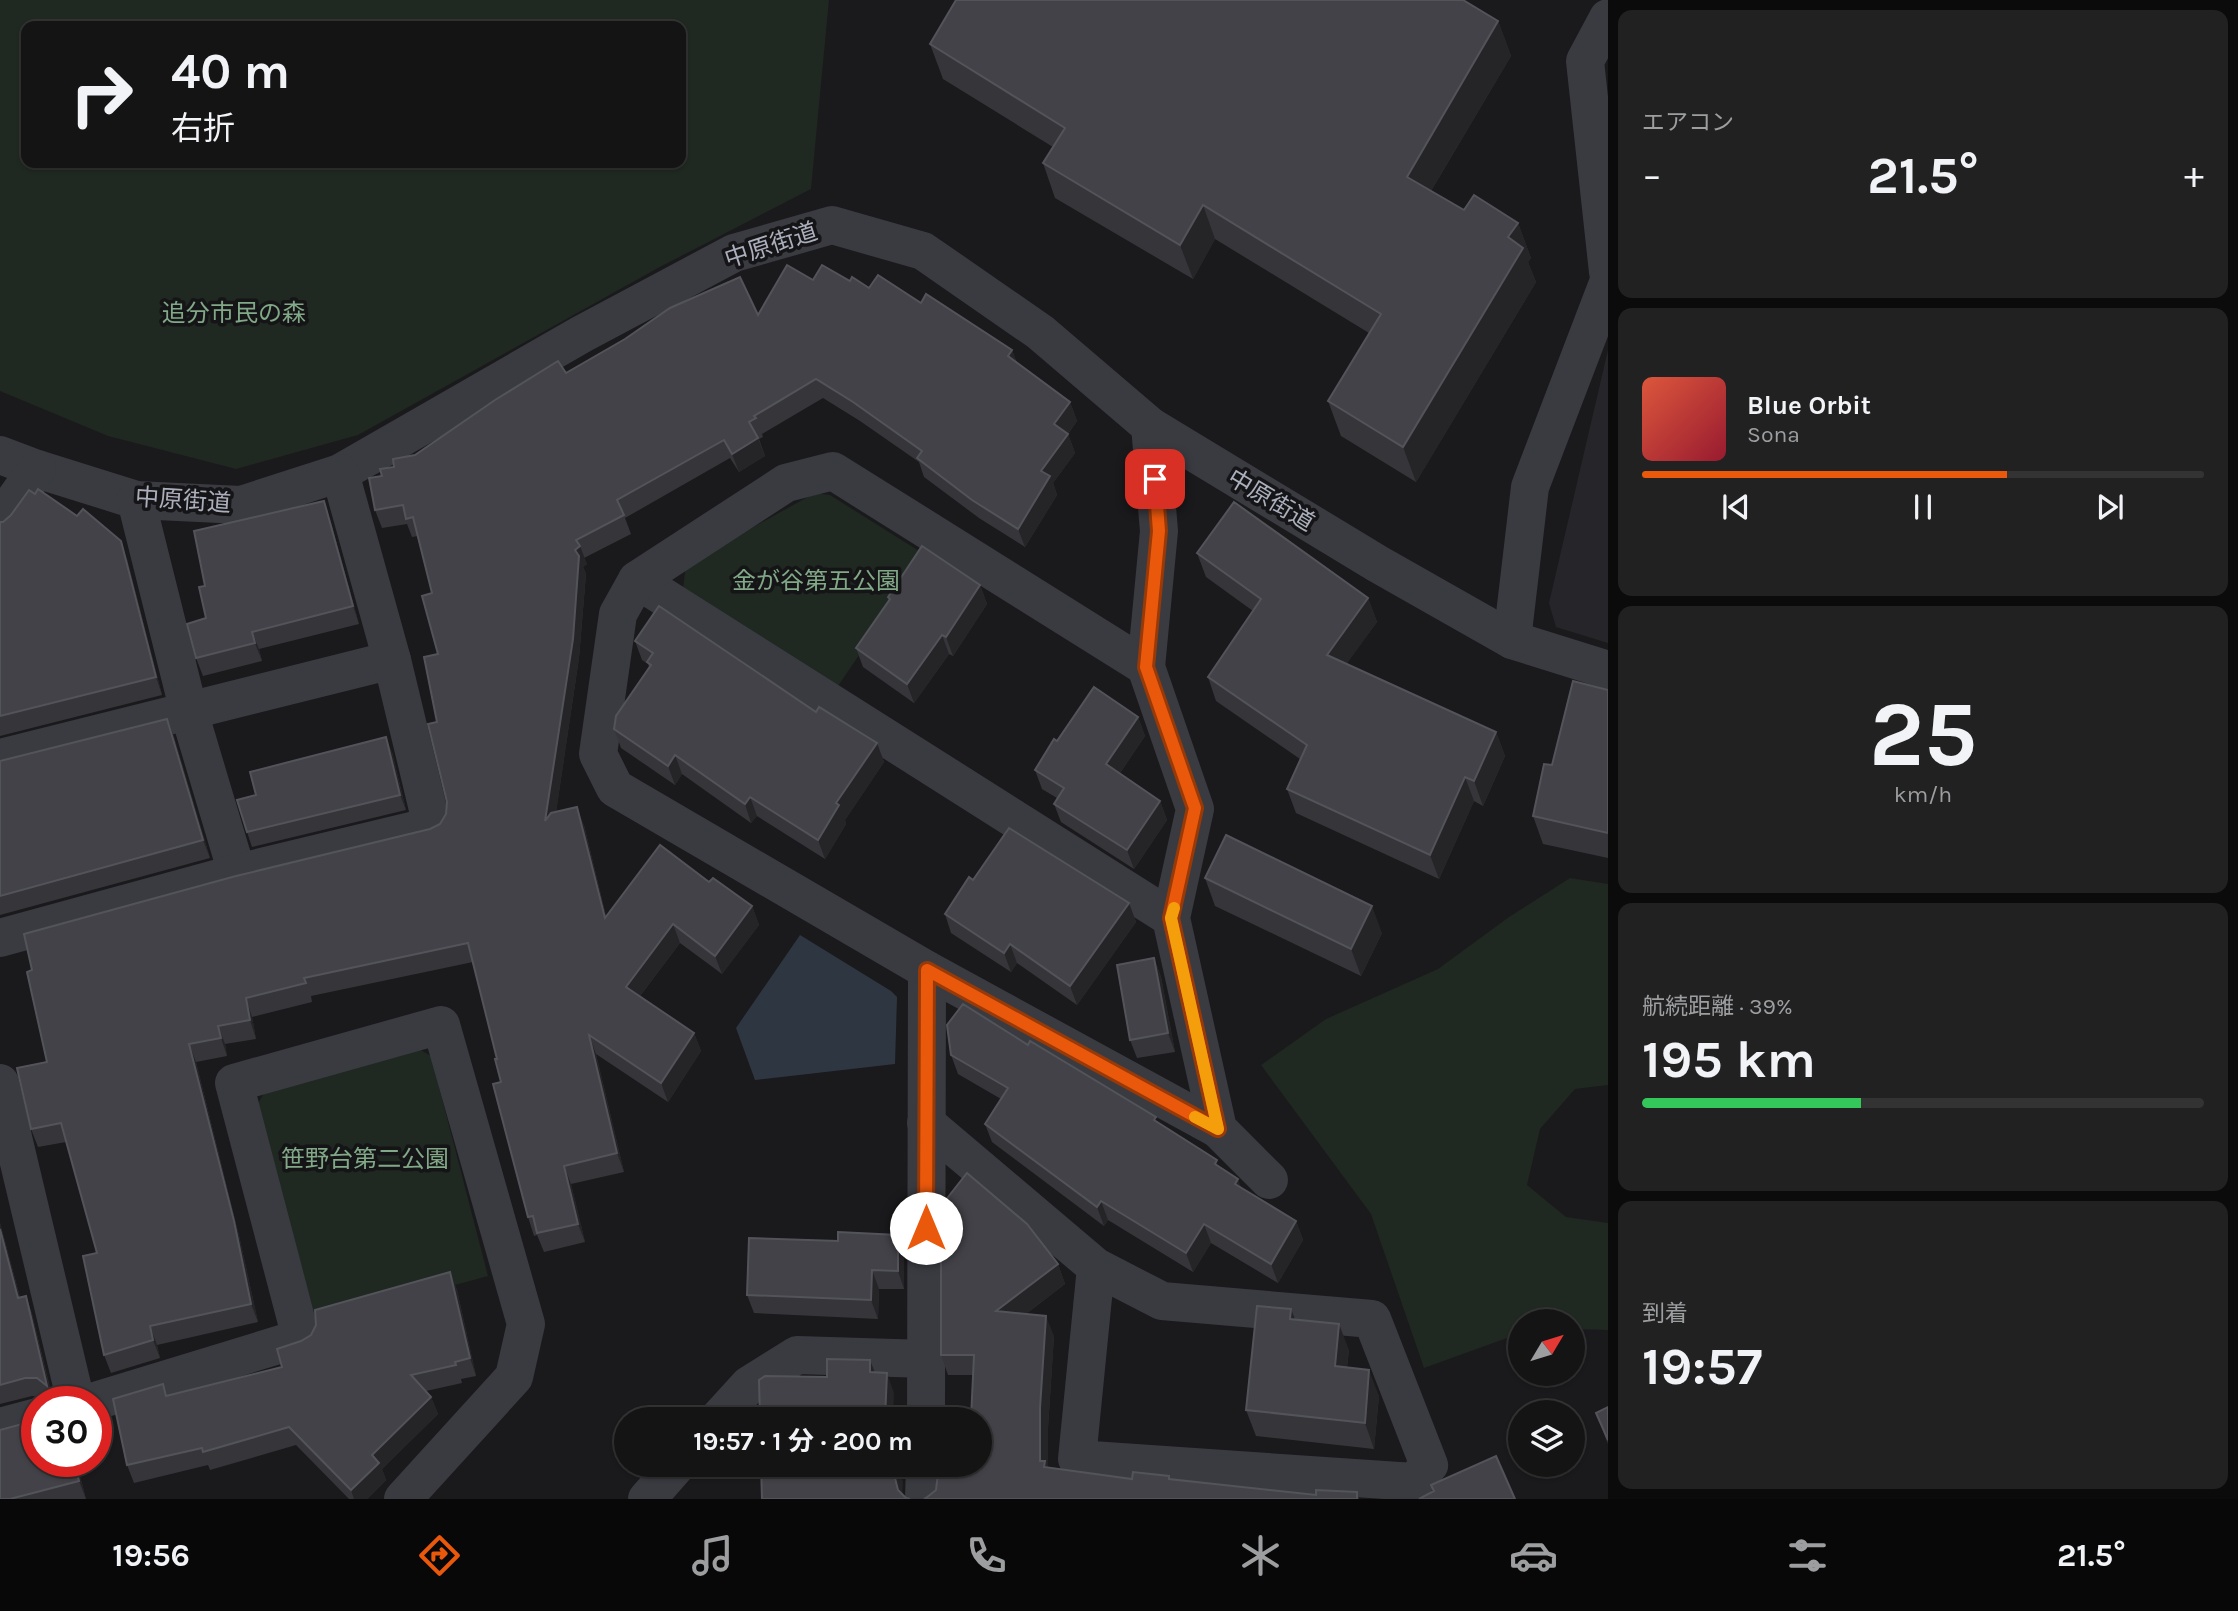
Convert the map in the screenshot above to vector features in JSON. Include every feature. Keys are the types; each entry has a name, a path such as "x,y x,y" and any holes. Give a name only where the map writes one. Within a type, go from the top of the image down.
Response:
{"street":[{"path":"1608,18 1585,61 1608,272"},
{"name":"中原街道","path":"0,454 37,469 136,500 242,505 340,473 582,334 734,253 832,225 923,251 1040,332 1150,426 1378,564 1513,640 1608,670"},
{"path":"1513,640 1530,487 1608,283"},
{"path":"1150,426 1159,531 1146,667 1195,808 1171,918 1218,1129"},
{"path":"0,520 37,469"},
{"path":"1146,667 834,471 786,483 637,580 618,614 598,754 615,788 927,970 1218,1129 1269,1180"},
{"path":"0,938 237,873 432,826 392,660 340,473"},
{"path":"136,500 190,712 237,873"},
{"path":"637,580 1171,918"},
{"path":"0,758 392,660"},
{"path":"926,1407 927,970"},
{"path":"112,1396 301,1338 234,1083 441,1025 526,1324 514,1377 402,1499"},
{"path":"0,1083 13,1193 71,1386"},
{"path":"926,1123 1096,1267 1162,1301 1373,1319 1429,1465 1414,1482 1205,1483 1077,1459 1096,1267"},
{"path":"729,1407 749,1385 797,1355 927,1359"},
{"path":"0,1427 21,1421"},
{"path":"647,1499 666,1477"},
{"path":"924,1499 925,1477"}],"shaded area":[{"path":"1608,350 1608,643 1556,627 1549,603"},
{"path":"800,935 897,997 895,1064 755,1080 736,1028"}],"green space":[{"name":"追分市民の森","path":"0,0 829,0 811,189 658,268 358,435 236,469 108,436 0,391"},
{"name":"金が谷第五公園","path":"815,493 830,495 927,556 838,686 683,589 686,564"},
{"path":"1570,878 1608,884 1608,1085 1575,1089 1540,1129 1527,1185 1566,1217 1608,1223 1608,1330 1586,1329 1586,1309 1508,1309 1508,1338 1424,1368 1371,1214 1261,1065 1326,1019 1438,969 1509,917"},
{"name":"笹野台第二公園","path":"419,1049 431,1056 488,1276 317,1323 256,1107 267,1088"}],"building":[{"path":"956,0 1463,0 1498,21 1407,177 1464,210 1474,195 1518,223 1508,237 1523,248 1403,447 1328,401 1381,314 1203,205 1180,245 1043,163 1065,128 930,44"},
{"path":"787,265 813,280 822,265 850,281 852,277 869,288 878,275 921,303 926,294 1012,350 1008,356 1070,402 1054,424 1068,434 1041,471 1050,476 1018,529 972,500 917,458 922,451 816,379 754,416 756,418 749,422 758,438 732,454 724,440 617,500 624,515 576,540 580,546 575,550 579,556 573,639 545,821 551,813 577,807 605,918 660,845 709,882 713,878 752,906 715,956 673,924 626,987 694,1033 661,1083 589,1035 617,1153 564,1166 578,1224 537,1233 533,1216 528,1217 493,1084 501,1082 497,1059 468,943 304,978 306,983 246,998 250,1020 218,1026 221,1038 189,1044 234,1221 251,1304 150,1326 153,1340 104,1355 83,1256 97,1253 61,1123 31,1129 17,1068 47,1062 27,972 32,970 24,934 236,876 430,829 440,824 446,814 447,802 428,724 437,722 424,657 438,654 422,596 432,593 413,517 406,519 403,505 375,510 369,478 382,476 380,469 394,467 393,459 415,455 558,361 566,373 625,339 670,308 740,277 758,315"},
{"path":"38,489 77,516 83,509 121,541 156,677 0,716 0,522 11,515 29,490 35,494"},
{"path":"324,501 353,606 252,632 255,643 196,658 187,624 206,618 199,587 205,586 194,531"},
{"path":"1234,502 1368,598 1327,655 1496,732 1474,781 1465,777 1430,855 1287,789 1307,745 1208,677 1261,599 1197,553"},
{"path":"922,546 980,585 946,637 942,635 907,684 856,648"},
{"path":"659,606 816,712 819,707 877,743 836,803 839,805 818,840 750,797 745,804 675,755 668,766 614,729 616,716 651,665 647,662 653,653 635,641"},
{"path":"1573,681 1608,690 1608,833 1533,816 1544,764 1552,765"},
{"path":"1094,687 1138,717 1106,764 1160,801 1127,850 1054,804 1064,788 1035,770 1054,739 1057,741"},
{"path":"167,719 203,840 0,896 0,761"},
{"path":"386,737 400,795 247,832 237,800 256,795 250,772"},
{"path":"1009,828 1129,903 1070,986 1010,944 1004,953 945,914 969,877 973,880"},
{"path":"1226,835 1372,906 1351,949 1205,878"},
{"path":"1154,958 1168,1033 1130,1040 1117,965"},
{"path":"963,1004 1028,1045 1030,1041 1156,1117 1154,1120 1217,1160 1215,1164 1238,1179 1235,1184 1296,1221 1271,1264 1204,1224 1186,1253 1101,1201 1097,1207 985,1124 1008,1088 951,1055 947,1025"},
{"path":"967,1173 1027,1224 1058,1264 996,1311 1046,1316 1040,1408 1040,1461 1045,1461 1044,1467 1132,1479 1133,1472 1169,1476 1169,1479 1316,1495 1316,1490 1357,1492 1357,1499 924,1499 936,1490 938,1477 992,1477 992,1407 972,1407 974,1355 941,1355 941,1206"},
{"path":"0,1229 18,1298 26,1296 47,1386 37,1378 25,1378 0,1385"},
{"path":"838,1232 898,1235 898,1271 872,1270 871,1300 747,1295 749,1238 838,1241"},
{"path":"450,1272 470,1358 455,1362 456,1365 411,1375 431,1397 372,1455 379,1463 351,1490 289,1427 203,1452 202,1448 127,1465 113,1399 163,1384 166,1396 282,1367 277,1349 311,1335 316,1325 315,1310"},
{"path":"1257,1306 1291,1309 1290,1319 1339,1324 1335,1366 1369,1370 1365,1423 1246,1410"},
{"path":"827,1359 870,1360 870,1372 887,1373 886,1407 760,1407 759,1380 765,1376 827,1377"},
{"path":"1608,1407 1608,1440 1596,1413"},
{"path":"21,1424 21,1477 78,1477 79,1481 10,1499 0,1499 0,1430"},
{"path":"1496,1456 1515,1499 1419,1499 1434,1491 1431,1485"},
{"path":"761,1477 895,1477 898,1490 910,1499 762,1499"}],"slow traffic":[{"path":"1174,908 1171,918 1218,1129 1195,1117"}],"route":[{"path":"926,1228 927,970 1218,1129 1171,918 1195,808 1146,667 1159,531 1155,479"}]}
